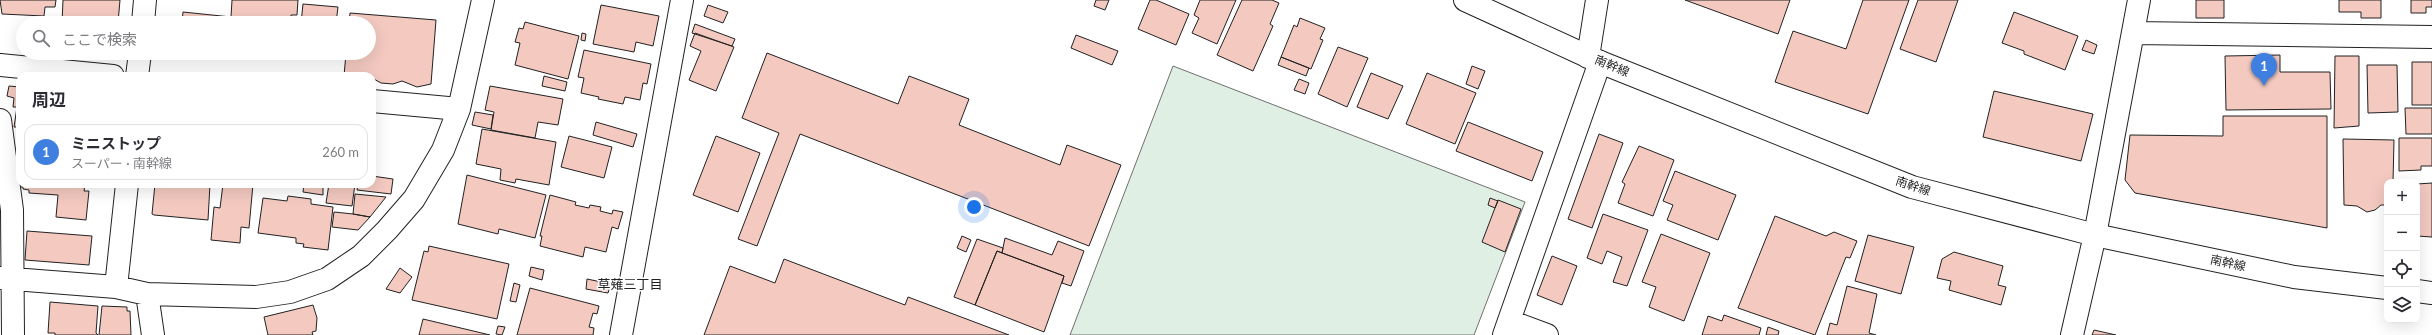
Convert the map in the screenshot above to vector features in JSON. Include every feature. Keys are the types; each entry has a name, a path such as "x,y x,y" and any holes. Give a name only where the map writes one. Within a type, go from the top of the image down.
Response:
{"street":[{"path":"144,16 145,0"},
{"path":"7,279 116,287 147,294 256,297 290,292 327,279 361,256 414,199 443,150 459,109 483,0"},
{"path":"621,335 682,0"},
{"name":"南幹線","path":"1465,0 1594,59 1912,187 2095,235 2294,276 2384,288"},
{"path":"1547,335 1506,328 1594,59 1597,0"},
{"path":"2072,335 2095,235 2139,0"},
{"path":"2133,33 2432,37"},
{"path":"138,72 139,60"},
{"path":"0,65 72,72"},
{"path":"376,101 459,109"},
{"path":"0,120 12,210 7,279 13,335"},
{"path":"116,287 127,188"},
{"path":"2420,291 2432,293"},
{"path":"147,294 152,335"}],"green space":[{"path":"1173,66 1525,202 1474,335 1070,335"}],"building":[{"path":"0,0 56,0 55,7 45,7 44,16 2,14"},
{"path":"63,0 120,0 119,16 62,16"},
{"path":"232,0 298,0 297,15 231,16"},
{"path":"1096,0 1109,0 1105,10 1094,6"},
{"path":"1150,0 1156,0 1189,14 1176,45 1138,29"},
{"path":"1200,0 1236,0 1217,44 1192,33 1199,18 1194,15"},
{"path":"1242,0 1272,0 1279,3 1270,24 1273,26 1253,71 1217,55"},
{"path":"1685,0 1790,0 1778,34"},
{"path":"1863,0 1909,0 1868,114 1775,82 1793,31 1846,49"},
{"path":"1918,0 1958,0 1936,62 1900,49"},
{"path":"2196,0 2224,0 2224,18 2196,18"},
{"path":"2339,0 2381,0 2381,18 2361,18 2361,12 2339,12"},
{"path":"2411,0 2432,0 2432,7 2426,7 2426,13 2411,13"},
{"path":"303,4 338,7 337,16 302,16"},
{"path":"601,5 659,16 653,46 636,42 634,52 593,44"},
{"path":"708,5 728,12 723,23 704,16"},
{"path":"183,12 221,16 183,16"},
{"path":"2014,12 2078,36 2065,70 2024,54 2024,51 2002,43"},
{"path":"350,13 436,20 431,84 417,87 402,81 393,84 381,83 376,80 376,72 344,72 345,60 376,60 376,16 350,16"},
{"path":"1300,18 1325,28 1320,39 1323,40 1311,69 1281,57 1294,25 1297,27"},
{"path":"525,22 579,36 568,79 515,65 520,43 515,42 519,28 523,29"},
{"path":"695,24 735,39 732,46 692,33"},
{"path":"582,33 586,34 585,41 581,40"},
{"path":"695,33 734,47 716,91 689,80 701,51 690,46"},
{"path":"1076,35 1118,51 1112,65 1071,48"},
{"path":"2086,40 2097,45 2094,54 2082,50"},
{"path":"1338,47 1368,58 1347,107 1318,94"},
{"path":"584,50 651,64 647,84 643,83 640,100 625,97 623,104 598,99 599,97 581,93 584,78 578,77"},
{"path":"767,53 898,104 909,76 969,99 959,125 1060,165 1067,145 1121,165 1089,246 800,134 757,246 738,239 779,133 742,118"},
{"path":"2280,55 2280,72 2330,72 2331,109 2226,110 2225,56"},
{"path":"2335,56 2359,56 2359,126 2334,128"},
{"path":"1281,57 1309,68 1306,76 1278,65"},
{"path":"2412,62 2432,62 2432,105 2412,105"},
{"path":"2367,65 2397,65 2398,112 2368,113"},
{"path":"1472,66 1485,71 1478,89 1466,84"},
{"path":"1371,73 1403,86 1388,119 1357,107"},
{"path":"1427,73 1476,93 1455,144 1406,124"},
{"path":"544,76 567,82 565,91 542,86"},
{"path":"1299,79 1309,83 1305,94 1294,90"},
{"path":"9,86 16,87 16,107 13,107 14,98 7,96"},
{"path":"490,86 563,99 558,125 538,122 535,138 491,130 494,112 485,110"},
{"path":"1994,91 2093,114 2081,161 1983,137"},
{"path":"2405,108 2432,108 2432,134 2406,134"},
{"path":"475,112 493,115 491,129 472,125"},
{"path":"16,114 16,127 14,127"},
{"path":"2223,116 2327,116 2327,228 2135,193 2125,180 2130,135 2223,136"},
{"path":"596,122 637,134 633,147 593,135"},
{"path":"1468,122 1543,152 1532,181 1456,151"},
{"path":"482,129 556,142 549,185 516,179 515,183 500,180 501,169 476,164"},
{"path":"1599,134 1623,143 1592,228 1568,219"},
{"path":"569,136 612,147 604,178 561,167"},
{"path":"716,136 760,153 738,212 693,195"},
{"path":"2399,138 2432,138 2432,166 2421,166 2421,170 2399,171"},
{"path":"2343,139 2394,140 2393,179 2384,179 2384,205 2367,212 2357,206 2344,205"},
{"path":"1639,146 1674,160 1653,216 1618,203 1625,184 1622,182"},
{"path":"1675,171 1736,195 1718,240 1667,220 1673,205 1663,201"},
{"path":"467,175 546,195 535,238 499,229 498,234 458,224"},
{"path":"376,177 393,179 391,194 357,190 357,188 376,188"},
{"path":"2432,183 2432,237 2420,236 2420,184"},
{"path":"84,188 84,191 89,191 86,220 56,217 58,195 29,193 29,190 23,189"},
{"path":"155,188 210,188 208,220 152,214"},
{"path":"222,188 253,188 249,228 241,227 240,243 211,240 214,207 220,208"},
{"path":"304,188 323,188 323,195 303,192"},
{"path":"328,188 354,188 352,206 326,203"},
{"path":"355,194 386,197 370,217 353,214"},
{"path":"550,195 576,202 575,205 589,208 590,205 601,207 600,211 612,214 613,210 623,212 618,229 612,227 606,252 585,247 583,257 540,246 542,236 540,236"},
{"path":"288,196 311,199 311,204 333,207 328,250 303,247 304,244 296,243 296,238 258,233 263,198 287,201"},
{"path":"1490,198 1498,201 1495,208 1488,205"},
{"path":"1498,200 1521,209 1505,252 1482,242"},
{"path":"334,212 370,217 358,230 332,227"},
{"path":"1603,214 1648,230 1627,286 1613,282 1622,257 1607,251 1602,264 1587,258"},
{"path":"1775,216 1826,236 1834,232 1857,241 1850,258 1846,257 1815,335 1738,308"},
{"path":"27,231 92,236 89,265 25,260"},
{"path":"1661,234 1710,253 1684,321 1649,307 1656,287 1642,282"},
{"path":"1868,235 1914,247 1901,294 1855,281"},
{"path":"962,236 971,240 966,252 957,248"},
{"path":"1005,238 1052,255 1058,241 1084,251 1071,286 1062,283 1064,276 1002,253"},
{"path":"977,239 1003,248 1002,253 997,251 975,305 954,297"},
{"path":"429,246 509,264 497,319 412,300 424,251 428,252"},
{"path":"997,251 1064,276 1044,332 975,305"},
{"path":"1954,252 2003,266 1998,285 2006,287 2001,305 1949,290 1951,281 1937,278 1942,259"},
{"path":"1552,256 1577,266 1562,305 1537,295"},
{"path":"784,259 905,305 908,297 1009,335 704,335 730,266 775,283"},
{"path":"531,267 544,270 542,280 529,276"},
{"path":"400,268 412,277 400,293 386,289"},
{"path":"587,279 611,284 608,293 586,289"},
{"path":"514,283 520,285 516,302 510,301"},
{"path":"1847,286 1877,294 1869,333 1876,335 1827,335 1830,323 1837,325"},
{"path":"530,288 599,306 597,314 593,313 589,327 594,328 593,335 517,335"},
{"path":"50,302 98,306 96,333 98,335 55,335 55,333 48,333"},
{"path":"313,305 317,318 316,331 312,332 313,335 268,335 264,317"},
{"path":"102,306 127,307 127,311 130,311 131,335 99,335"},
{"path":"1724,315 1761,328 1759,335 1702,335 1708,316 1722,321"},
{"path":"423,319 490,335 419,335"},
{"path":"498,326 505,327 502,335 496,334"},
{"path":"1768,327 1779,331 1778,335 1766,335"},
{"path":"2094,330 2116,335 2092,335"}],"place":[{"name":"ミニストップ","path":"2264,86"}],"district":[{"name":"草薙三丁目","path":"630,284"}]}
